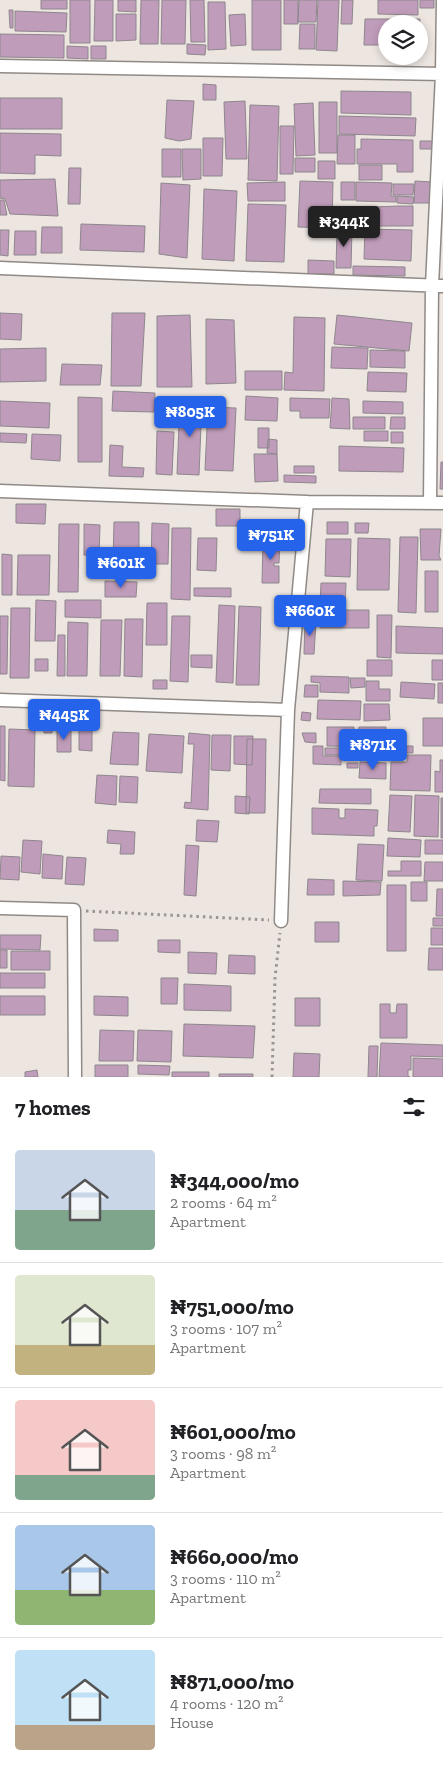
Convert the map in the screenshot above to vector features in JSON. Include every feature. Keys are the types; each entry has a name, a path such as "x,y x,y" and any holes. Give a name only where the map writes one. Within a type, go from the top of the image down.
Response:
{"street":[{"path":"0,491 307,502 437,503 438,286 443,0"},
{"path":"0,66 442,74"},
{"path":"0,268 438,286"},
{"path":"281,921 288,710 307,502"},
{"path":"0,700 288,710"},
{"path":"0,908 74,910 75,1077"}],"path":[{"path":"74,910 281,921 275,978 272,1077"}],"building":[{"path":"41,0 67,0 67,9 41,9"},
{"path":"70,0 90,0 90,43 70,43"},
{"path":"95,0 113,0 113,41 94,41"},
{"path":"118,0 136,0 136,12 118,11"},
{"path":"141,0 159,0 158,44 140,44"},
{"path":"162,0 186,0 185,44 161,44"},
{"path":"190,0 204,0 205,42 191,42"},
{"path":"252,0 281,0 281,50 252,50"},
{"path":"284,0 298,0 298,24 284,24"},
{"path":"299,0 317,0 316,22 298,22"},
{"path":"318,0 339,0 337,51 316,50"},
{"path":"342,0 353,0 352,24 341,24"},
{"path":"378,0 418,0 418,15 378,14"},
{"path":"420,0 434,0 434,8 420,8"},
{"path":"208,2 225,2 226,49 208,50"},
{"path":"9,10 13,10 13,28 10,28"},
{"path":"15,11 67,13 66,32 15,31"},
{"path":"116,14 136,14 136,40 116,41"},
{"path":"245,14 246,45 231,46 229,15"},
{"path":"365,19 378,19 378,45 364,45"},
{"path":"300,24 315,24 315,49 299,49"},
{"path":"0,34 64,35 64,58 0,57"},
{"path":"187,44 206,45 205,55 187,54"},
{"path":"67,46 88,47 88,59 67,58"},
{"path":"91,46 106,46 106,59 91,59"},
{"path":"203,84 216,85 216,100 203,100"},
{"path":"341,91 411,92 411,115 341,113"},
{"path":"0,98 62,98 62,129 0,129"},
{"path":"167,100 194,101 191,139 179,141 165,138"},
{"path":"245,101 247,159 226,159 224,102"},
{"path":"319,102 337,102 337,153 319,153"},
{"path":"313,103 315,155 296,156 294,104"},
{"path":"250,105 279,106 277,181 248,180"},
{"path":"339,116 416,118 415,136 339,134"},
{"path":"280,126 294,126 293,174 280,174"},
{"path":"0,133 61,134 61,156 35,155 35,174 0,173"},
{"path":"338,135 355,135 355,164 337,164"},
{"path":"203,138 223,138 222,176 203,176"},
{"path":"361,139 413,140 413,172 397,172 397,164 357,164 357,149 361,149"},
{"path":"420,141 433,141 433,149 420,149"},
{"path":"162,149 181,149 181,177 162,177"},
{"path":"182,149 201,149 201,179 183,180"},
{"path":"295,158 315,158 315,172 295,172"},
{"path":"318,161 335,161 335,179 318,179"},
{"path":"359,165 382,165 382,180 359,180"},
{"path":"69,168 81,168 80,204 68,204"},
{"path":"55,179 58,216 10,214 5,199 0,198 0,180"},
{"path":"300,181 333,182 332,228 298,227"},
{"path":"415,181 433,182 432,203 414,203"},
{"path":"285,182 285,201 248,201 247,183"},
{"path":"341,182 355,182 355,200 341,200"},
{"path":"356,182 392,183 391,196 396,196 396,202 356,201"},
{"path":"161,183 190,185 187,258 159,254"},
{"path":"393,184 414,184 413,195 393,195"},
{"path":"204,189 237,191 234,261 202,259"},
{"path":"397,196 414,197 413,204 397,203"},
{"path":"0,200 4,200 7,215 0,215"},
{"path":"248,204 286,205 284,262 246,261"},
{"path":"413,206 413,226 347,226 346,208"},
{"path":"81,224 145,226 144,252 80,250"},
{"path":"42,227 62,227 62,253 41,253"},
{"path":"337,229 352,229 351,268 336,268"},
{"path":"365,229 412,230 411,261 364,259"},
{"path":"0,230 9,230 8,256 0,255"},
{"path":"15,231 36,231 36,255 14,255"},
{"path":"308,260 334,261 334,274 308,274"},
{"path":"353,266 405,267 405,276 353,275"},
{"path":"0,313 22,314 21,340 0,339"},
{"path":"112,313 145,313 141,386 111,386"},
{"path":"190,315 192,387 157,387 157,316"},
{"path":"337,315 412,323 409,351 334,344"},
{"path":"294,317 325,318 324,391 284,390 285,372 293,373"},
{"path":"206,319 234,320 236,383 206,384"},
{"path":"332,347 368,348 367,369 331,368"},
{"path":"46,348 46,381 0,382 0,349"},
{"path":"370,350 405,351 405,368 370,367"},
{"path":"62,364 102,365 100,385 60,385"},
{"path":"245,371 282,371 282,390 245,390"},
{"path":"368,372 407,373 406,392 367,391"},
{"path":"113,391 155,393 154,412 112,411"},
{"path":"246,396 278,398 277,421 245,420"},
{"path":"78,397 102,398 102,462 78,462"},
{"path":"290,398 330,399 329,418 300,418 300,411 290,411"},
{"path":"332,398 349,399 350,429 330,428"},
{"path":"180,400 202,401 199,475 177,474"},
{"path":"0,401 50,403 49,428 0,426"},
{"path":"363,401 403,402 403,414 363,413"},
{"path":"208,407 236,408 233,471 205,470"},
{"path":"353,417 385,417 385,429 353,429"},
{"path":"391,417 405,417 405,429 390,429"},
{"path":"258,428 269,428 269,448 258,448"},
{"path":"157,431 174,432 172,475 156,474"},
{"path":"364,431 388,431 388,441 364,441"},
{"path":"391,432 403,432 403,443 391,443"},
{"path":"0,433 27,434 26,443 0,442"},
{"path":"32,434 61,435 60,461 31,459"},
{"path":"268,439 277,440 277,454 267,453"},
{"path":"110,445 123,446 122,467 144,468 143,477 109,476"},
{"path":"339,446 404,448 403,472 339,471"},
{"path":"254,454 277,454 278,481 255,482"},
{"path":"441,462 443,462 443,489 440,489"},
{"path":"294,466 314,466 314,473 294,473"},
{"path":"284,475 316,476 316,483 284,482"},
{"path":"16,504 46,504 45,524 16,523"},
{"path":"216,509 240,509 240,526 216,526"},
{"path":"114,522 139,522 139,564 113,563"},
{"path":"327,522 348,522 348,534 327,534"},
{"path":"152,523 169,524 168,564 151,564"},
{"path":"355,523 369,523 368,533 355,533"},
{"path":"59,524 79,524 78,592 58,592"},
{"path":"84,524 100,525 99,556 84,555"},
{"path":"172,528 191,528 190,600 171,599"},
{"path":"420,529 441,529 439,556 441,560 421,560"},
{"path":"400,537 418,537 416,613 398,612"},
{"path":"198,538 217,538 216,571 197,570"},
{"path":"358,538 390,539 389,590 357,590"},
{"path":"263,539 280,539 279,563 274,563 274,566 279,566 279,583 262,583"},
{"path":"326,539 351,539 350,577 325,576"},
{"path":"2,554 12,555 12,595 2,595"},
{"path":"18,555 50,555 49,595 17,595"},
{"path":"425,571 438,571 438,612 425,612"},
{"path":"105,581 137,582 136,597 105,597"},
{"path":"321,583 346,583 345,607 320,606"},
{"path":"194,588 231,588 231,597 194,596"},
{"path":"36,600 56,601 55,641 35,641"},
{"path":"65,600 101,600 101,618 65,617"},
{"path":"147,603 167,603 167,645 146,645"},
{"path":"219,605 235,606 233,683 216,682"},
{"path":"239,606 261,607 259,685 236,685"},
{"path":"11,608 30,608 29,678 10,678"},
{"path":"310,610 369,610 369,628 320,628 320,617 310,617"},
{"path":"377,615 392,615 391,658 377,657"},
{"path":"0,616 8,616 7,674 0,674"},
{"path":"172,616 190,616 188,682 170,681"},
{"path":"125,619 143,619 142,677 124,676"},
{"path":"101,620 122,620 120,676 100,676"},
{"path":"305,620 316,621 314,654 304,654"},
{"path":"68,622 88,623 87,676 67,676"},
{"path":"396,626 443,628 443,654 396,653"},
{"path":"58,635 65,635 65,676 57,676"},
{"path":"191,655 212,655 212,668 191,667"},
{"path":"35,659 48,659 48,671 35,671"},
{"path":"367,660 392,660 392,676 367,676"},
{"path":"432,660 443,660 443,680 432,680"},
{"path":"311,676 349,677 349,693 320,692 320,683 311,682"},
{"path":"350,678 365,678 365,687 351,688"},
{"path":"153,680 167,680 167,689 153,689"},
{"path":"366,681 379,681 379,689 390,689 390,701 366,701"},
{"path":"401,682 435,684 434,699 400,697"},
{"path":"438,683 443,683 443,703 438,703"},
{"path":"305,685 318,685 318,697 304,697"},
{"path":"318,700 361,701 360,720 317,719"},
{"path":"364,704 389,704 390,720 364,721"},
{"path":"302,712 311,713 310,721 301,720"},
{"path":"44,716 52,716 52,733 44,733"},
{"path":"423,718 443,718 443,746 423,746"},
{"path":"0,726 5,726 5,781 0,780"},
{"path":"327,727 354,727 354,736 358,736 359,727 386,727 386,747 327,746"},
{"path":"79,728 92,728 92,751 79,750"},
{"path":"9,729 35,730 34,787 8,786"},
{"path":"57,729 71,730 71,752 57,752"},
{"path":"113,732 139,733 138,765 110,764"},
{"path":"189,733 210,735 208,810 184,808 185,802 191,803 194,744 188,744"},
{"path":"302,733 316,733 316,743 305,742"},
{"path":"149,734 184,736 182,773 146,771"},
{"path":"212,735 231,735 230,771 211,770"},
{"path":"234,736 253,736 252,765 234,764"},
{"path":"247,739 266,739 265,813 246,813"},
{"path":"390,745 399,745 399,751 390,751"},
{"path":"313,746 323,746 323,756 341,756 341,765 313,764"},
{"path":"400,746 413,746 413,753 405,753 405,758 390,758 390,753 400,753"},
{"path":"325,748 342,748 341,755 325,755"},
{"path":"407,755 431,755 430,791 390,790 391,762 407,762"},
{"path":"440,760 443,760 443,792 435,792 435,771 440,772"},
{"path":"360,762 386,763 386,779 359,778"},
{"path":"347,763 358,763 358,768 347,768"},
{"path":"97,775 117,776 116,805 95,803"},
{"path":"120,776 138,777 137,803 119,802"},
{"path":"320,789 371,789 371,804 319,803"},
{"path":"390,795 412,796 410,832 388,831"},
{"path":"415,795 439,796 438,837 414,836"},
{"path":"235,796 250,797 249,814 235,813"},
{"path":"441,798 443,798 443,838 441,838"},
{"path":"312,808 339,809 339,818 345,818 345,809 378,810 377,826 374,826 374,836 312,834"},
{"path":"197,820 219,821 217,842 196,841"},
{"path":"108,830 135,832 134,854 120,854 121,844 107,843"},
{"path":"388,838 421,840 420,857 387,856"},
{"path":"23,840 42,841 40,874 21,872"},
{"path":"425,840 443,840 443,854 425,854"},
{"path":"358,844 384,845 382,881 356,880"},
{"path":"186,845 199,846 196,896 184,895"},
{"path":"43,854 63,856 62,879 42,878"},
{"path":"1,856 20,857 19,880 0,879"},
{"path":"67,857 86,858 84,885 65,884"},
{"path":"401,861 421,861 421,876 388,876 388,871 401,871"},
{"path":"425,862 443,862 443,881 424,881"},
{"path":"308,879 334,880 334,895 307,895"},
{"path":"343,881 381,882 380,895 343,896"},
{"path":"411,882 427,882 427,901 411,901"},
{"path":"387,885 406,885 406,951 387,951"},
{"path":"437,889 443,889 443,916 436,916"},
{"path":"433,918 443,918 443,926 433,926"},
{"path":"315,922 339,922 339,942 315,942"},
{"path":"431,928 443,928 443,945 431,945"},
{"path":"94,929 118,930 118,941 94,941"},
{"path":"0,935 41,935 40,950 0,949"},
{"path":"158,940 180,940 180,953 158,952"},
{"path":"429,948 443,948 443,970 428,970"},
{"path":"0,950 7,950 7,968 0,968"},
{"path":"11,951 50,951 50,970 11,970"},
{"path":"188,952 217,953 216,974 188,973"},
{"path":"229,955 255,956 255,974 228,973"},
{"path":"0,973 45,973 45,988 0,988"},
{"path":"161,978 178,978 177,1004 161,1004"},
{"path":"184,984 231,986 231,1011 184,1010"},
{"path":"0,996 45,996 45,1015 0,1015"},
{"path":"94,996 128,997 128,1016 94,1015"},
{"path":"295,998 320,998 320,1026 295,1026"},
{"path":"380,1004 390,1004 390,1013 396,1013 397,1004 407,1004 407,1038 380,1038"},
{"path":"184,1024 255,1026 253,1058 183,1056"},
{"path":"100,1030 134,1031 133,1061 99,1061"},
{"path":"138,1030 172,1031 171,1062 137,1061"},
{"path":"381,1043 443,1045 443,1057 411,1056 411,1070 408,1070 408,1076 410,1077 379,1077"},
{"path":"369,1046 378,1046 377,1077 368,1077"},
{"path":"294,1053 320,1054 319,1077 293,1077"},
{"path":"413,1058 443,1059 443,1077 413,1077"},
{"path":"95,1065 128,1065 128,1077 95,1077"},
{"path":"138,1065 170,1066 169,1075 138,1074"},
{"path":"37,1070 38,1077 25,1077 25,1072"},
{"path":"172,1072 209,1072 209,1077 172,1077"},
{"path":"219,1074 253,1074 253,1077 219,1077"}]}
